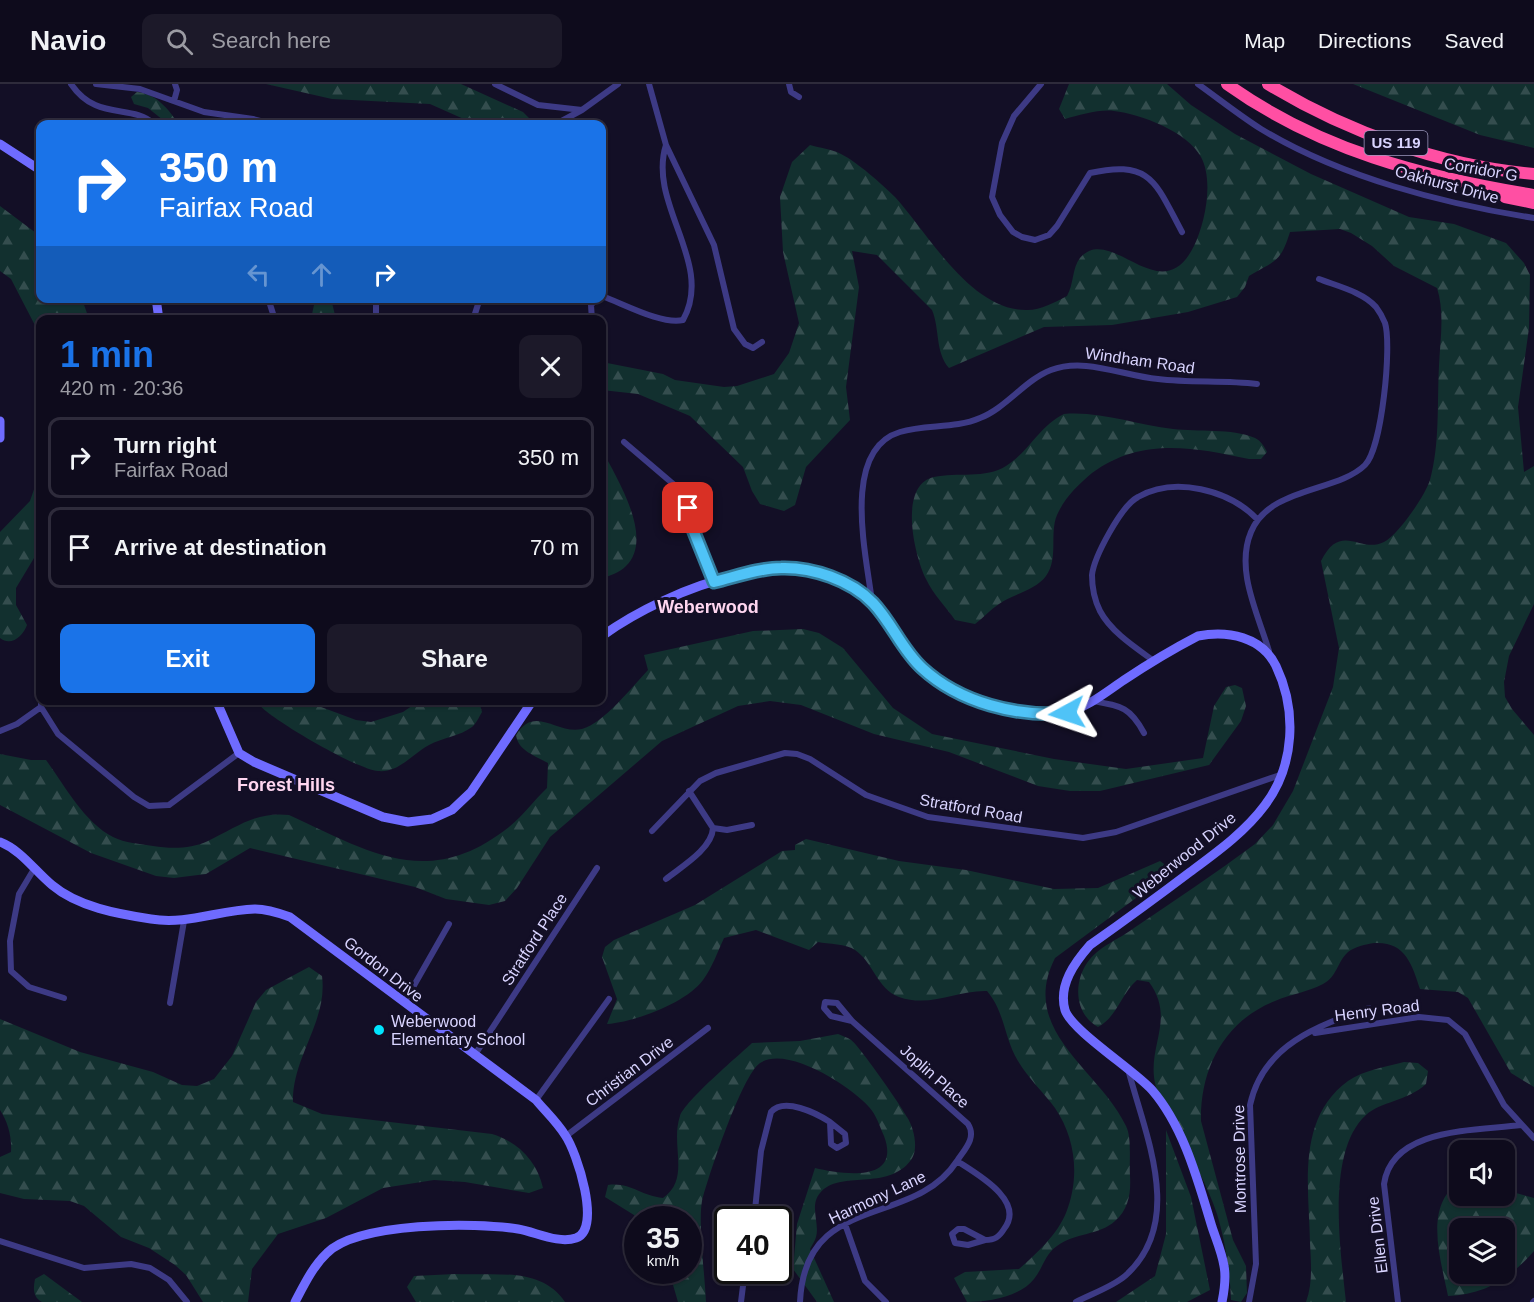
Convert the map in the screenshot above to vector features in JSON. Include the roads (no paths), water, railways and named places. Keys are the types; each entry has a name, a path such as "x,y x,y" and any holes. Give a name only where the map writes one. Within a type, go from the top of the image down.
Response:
{"highway":[{"name":"Corridor G","path":"1227,84 1296,126 1373,159 1455,182 1534,195"},
{"name":"Corridor G","path":"1268,84 1336,120 1386,140 1479,166 1534,174"},
{"path":"1455,182 1481,191 1534,203"}],"street":[{"path":"71,84 83,99 105,110 140,115 148,120"},
{"path":"96,84 140,89 204,112 257,120"},
{"path":"174,84 177,90 174,100"},
{"path":"495,84 538,105 582,110"},
{"path":"563,120 582,110 618,84"},
{"path":"650,84 666,145 714,245 734,329 745,344 753,348 762,342"},
{"path":"789,84 791,92 799,97"},
{"path":"1041,84 1014,116 996,168 992,197 1000,215 1013,232 1035,240 1048,235 1058,226 1090,173 1128,167 1148,177 1182,232"},
{"name":"Oakhurst Drive","path":"1198,84 1262,129 1349,171 1434,197 1490,211 1534,218"},
{"path":"0,144 36,167"},
{"path":"606,298 659,320 675,322 684,320 691,307 694,292 692,274 665,185 662,158 666,145"},
{"path":"1269,651 1244,568 1245,550 1257,519 1268,509 1301,493 1358,471 1374,453 1384,399 1385,324 1377,309 1368,300 1319,279"},
{"name":"Windham Road","path":"872,602 860,501 867,468 875,452 892,435 919,427 970,423 986,416 1048,371 1067,365 1084,365 1158,379 1257,384"},
{"path":"0,421 0,438"},
{"path":"624,442 685,494 690,522 714,582"},
{"path":"1154,661 1124,639 1101,613 1094,591 1092,574 1121,513 1136,498 1149,492 1198,489 1226,496 1245,507 1257,519"},
{"path":"606,633 627,618 664,600 714,582 781,568 819,572 847,585 872,602 923,669 944,684 977,700 1037,715 1067,713 1093,701 1154,661 1198,636 1217,632 1245,638 1269,651"},
{"name":"Weberwood Drive","path":"1222,1302 1224,1267 1196,1173 1170,1116 1152,1091 1127,1066 1073,1023 1065,1010 1064,991 1068,976 1090,945 1232,840 1266,804 1280,775 1288,751 1291,726 1283,681 1269,651"},
{"path":"1093,701 1116,705 1134,713 1144,733"},
{"path":"0,731 17,724 40,705"},
{"path":"42,705 58,734 134,797 149,806 169,805 239,753"},
{"path":"218,705 239,753 254,762 383,817 408,822 432,819 452,810 471,792 530,705"},
{"name":"Stratford Road","path":"652,831 700,781 716,773 785,753 797,753 810,759 866,795 909,811 940,819 1083,838 1116,832 1280,775"},
{"path":"666,879 705,845 712,835 713,828 690,791"},
{"path":"713,828 727,830 752,825"},
{"name":"Gordon Drive","path":"0,842 11,847 54,886 88,905 152,920 184,921 255,909 290,917 536,1100 566,1136 580,1169 589,1216 588,1227 583,1235 573,1239 551,1238 520,1229 480,1225 411,1227 375,1234 347,1242 328,1251 313,1269 295,1302"},
{"path":"34,868 19,894 10,941 11,970 28,987 64,998"},
{"name":"Stratford Place","path":"474,1056 597,868"},
{"path":"170,1003 184,921"},
{"path":"404,1003 449,924"},
{"path":"536,1100 609,999"},
{"name":"Montrose Drive","path":"1249,1302 1256,1264 1250,1105 1258,1079 1268,1062 1278,1052 1335,1020 1369,1008"},
{"name":"Henry Road","path":"1306,1035 1398,1019 1425,1017 1448,1020 1465,1034 1504,1104 1534,1138"},
{"name":"Joplin Place","path":"852,1021 968,1124 971,1129 970,1141 957,1161"},
{"name":"Christian Drive","path":"566,1136 708,1028"},
{"path":"1076,1302 1123,1278 1142,1259 1155,1234 1158,1207 1154,1157 1127,1066"},
{"path":"755,1206 761,1151 771,1112 775,1108 785,1106 820,1115 830,1122"},
{"name":"Ellen Drive","path":"1398,1302 1384,1184 1386,1172 1392,1160 1406,1147 1422,1139 1521,1125"},
{"path":"957,1161 988,1183 1010,1209 1011,1220 996,1239 960,1245 955,1243 952,1234 964,1228 985,1240"},
{"name":"Harmony Lane","path":"800,1302 807,1262 826,1236 844,1224 939,1183 946,1178 957,1161"},
{"path":"844,1224 865,1281 886,1302"},
{"path":"0,1241 84,1268 131,1264 150,1268 169,1280 187,1302"},
{"path":"741,1302 743,1284"}],"place":[{"name":"Weberwood Elementary School","path":"379,1030"}],"district":[{"name":"Weberwood","path":"708,607"},
{"name":"Forest Hills","path":"286,785"}]}
